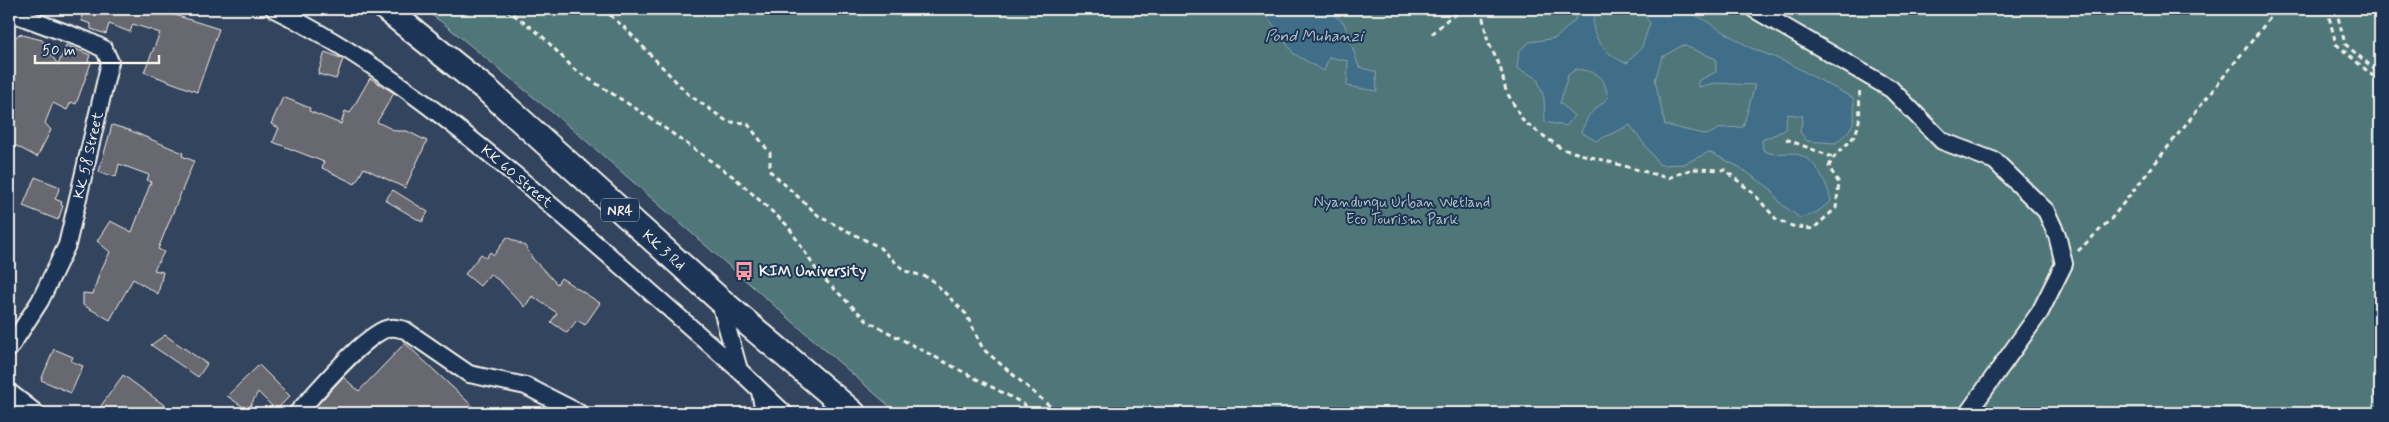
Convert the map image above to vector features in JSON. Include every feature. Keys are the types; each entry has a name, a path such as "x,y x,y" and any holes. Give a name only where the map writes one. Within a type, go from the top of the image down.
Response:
{"highway":[{"name":"KK 3 Rd","path":"386,9 487,90 719,299 853,413"}],"street":[{"name":"KK 60 Street","path":"274,9 297,20 372,66 448,119 568,219 739,370 784,413"},
{"path":"1754,9 1891,90 1942,141 1995,161 2046,211 2057,235 2064,264 2040,312 1968,413"},
{"name":"KK 58 Street","path":"9,12 88,41 104,50 110,62 67,245 40,301 9,349"},
{"path":"719,299 739,370"},
{"path":"297,413 360,347 378,333 389,328 398,328 405,330 469,374 526,386 579,413"},
{"path":"760,391 764,413"},
{"path":"9,392 36,413"}],"path":[{"path":"506,9 541,35 575,70 649,117 734,178 788,226 819,274 867,321 1024,404 1032,413"},
{"path":"603,9 688,94 728,122 747,123 770,153 770,171 820,217 879,247 905,271 930,278 966,314 984,349 1058,413"},
{"path":"1432,34 1448,19 1466,9"},
{"path":"1480,9 1488,42 1500,66 1506,91 1524,122 1562,148 1668,178 1692,169 1725,170 1754,194 1776,218 1792,226 1813,229 1836,208 1840,183 1829,167 1832,156 1854,135 1861,111 1859,94 1862,73"},
{"path":"2064,264 2111,219 2277,9"},
{"path":"2327,9 2336,44 2380,82"},
{"path":"2336,9 2345,44 2380,74"},
{"path":"1786,139 1832,156"}],"green space":[{"name":"Nyandungu Urban Wetland Eco Tourism Park","path":"423,9 2380,9 2380,413 897,413 576,132 443,23"}],"water":[{"name":"Pond Muhanzi","path":"1235,9 1327,9 1344,23 1359,67 1376,72 1377,91 1347,86 1348,61 1329,57 1324,71 1294,54 1263,10 1237,11"},
{"path":"1578,9 1596,9 1593,25 1597,38 1610,54 1627,63 1642,47 1650,23 1639,9 1686,9 1749,47 1788,63 1853,98 1853,124 1836,143 1807,141 1800,132 1803,116 1787,114 1785,130 1762,140 1763,150 1767,152 1799,155 1813,164 1826,185 1831,201 1817,212 1800,218 1780,203 1771,189 1739,167 1709,152 1684,164 1660,165 1630,125 1596,141 1581,132 1589,115 1608,98 1605,84 1595,73 1576,69 1568,75 1560,103 1574,116 1566,126 1545,122 1544,98 1537,78 1517,68 1519,51 1530,42 1556,38 1575,20","holes":["1683,45 1716,59 1716,72 1698,81 1698,87 1716,83 1755,85 1743,127 1721,128 1707,135 1665,125 1655,80 1662,57"]}],"building":[{"path":"81,9 156,9 219,29 197,92 144,72 160,33 133,24 130,32 109,24 106,34 91,29 91,24 82,21"},
{"path":"19,34 42,40 58,65 66,45 90,55 88,61 91,63 76,104 71,102 67,110 53,103 45,123 51,130 37,157 9,142 9,45"},
{"path":"325,52 343,59 336,79 318,74"},
{"path":"370,78 394,93 377,122 396,131 407,131 427,141 405,188 364,168 355,184 322,168 324,162 273,142 279,128 271,124 283,97 310,108 309,111 341,124 345,111 350,113"},
{"path":"112,125 129,130 183,153 182,156 194,161 158,249 164,252 154,270 163,272 158,294 133,279 110,320 83,305 83,293 93,294 99,274 110,252 97,241 110,221 132,232 151,182 147,180 149,175 119,164 116,177 99,172"},
{"path":"35,177 60,187 55,199 62,202 61,205 63,206 58,220 23,206"},
{"path":"393,190 428,212 422,222 385,200"},
{"path":"507,237 525,246 533,259 557,284 561,278 600,303 585,325 577,320 567,333 551,322 557,313 532,296 525,307 501,282 490,274 480,286 465,274 481,254 486,258 490,252 494,255"},
{"path":"165,335 207,364 198,377 151,345"},
{"path":"405,343 480,413 310,413 343,377 359,391"},
{"path":"54,349 73,357 71,361 83,366 71,393 41,380"},
{"path":"259,365 290,396 276,410 258,392 248,410 227,396"},
{"path":"123,375 175,413 96,413"}],"place":[{"name":"KIM University","path":"744,271"}]}
